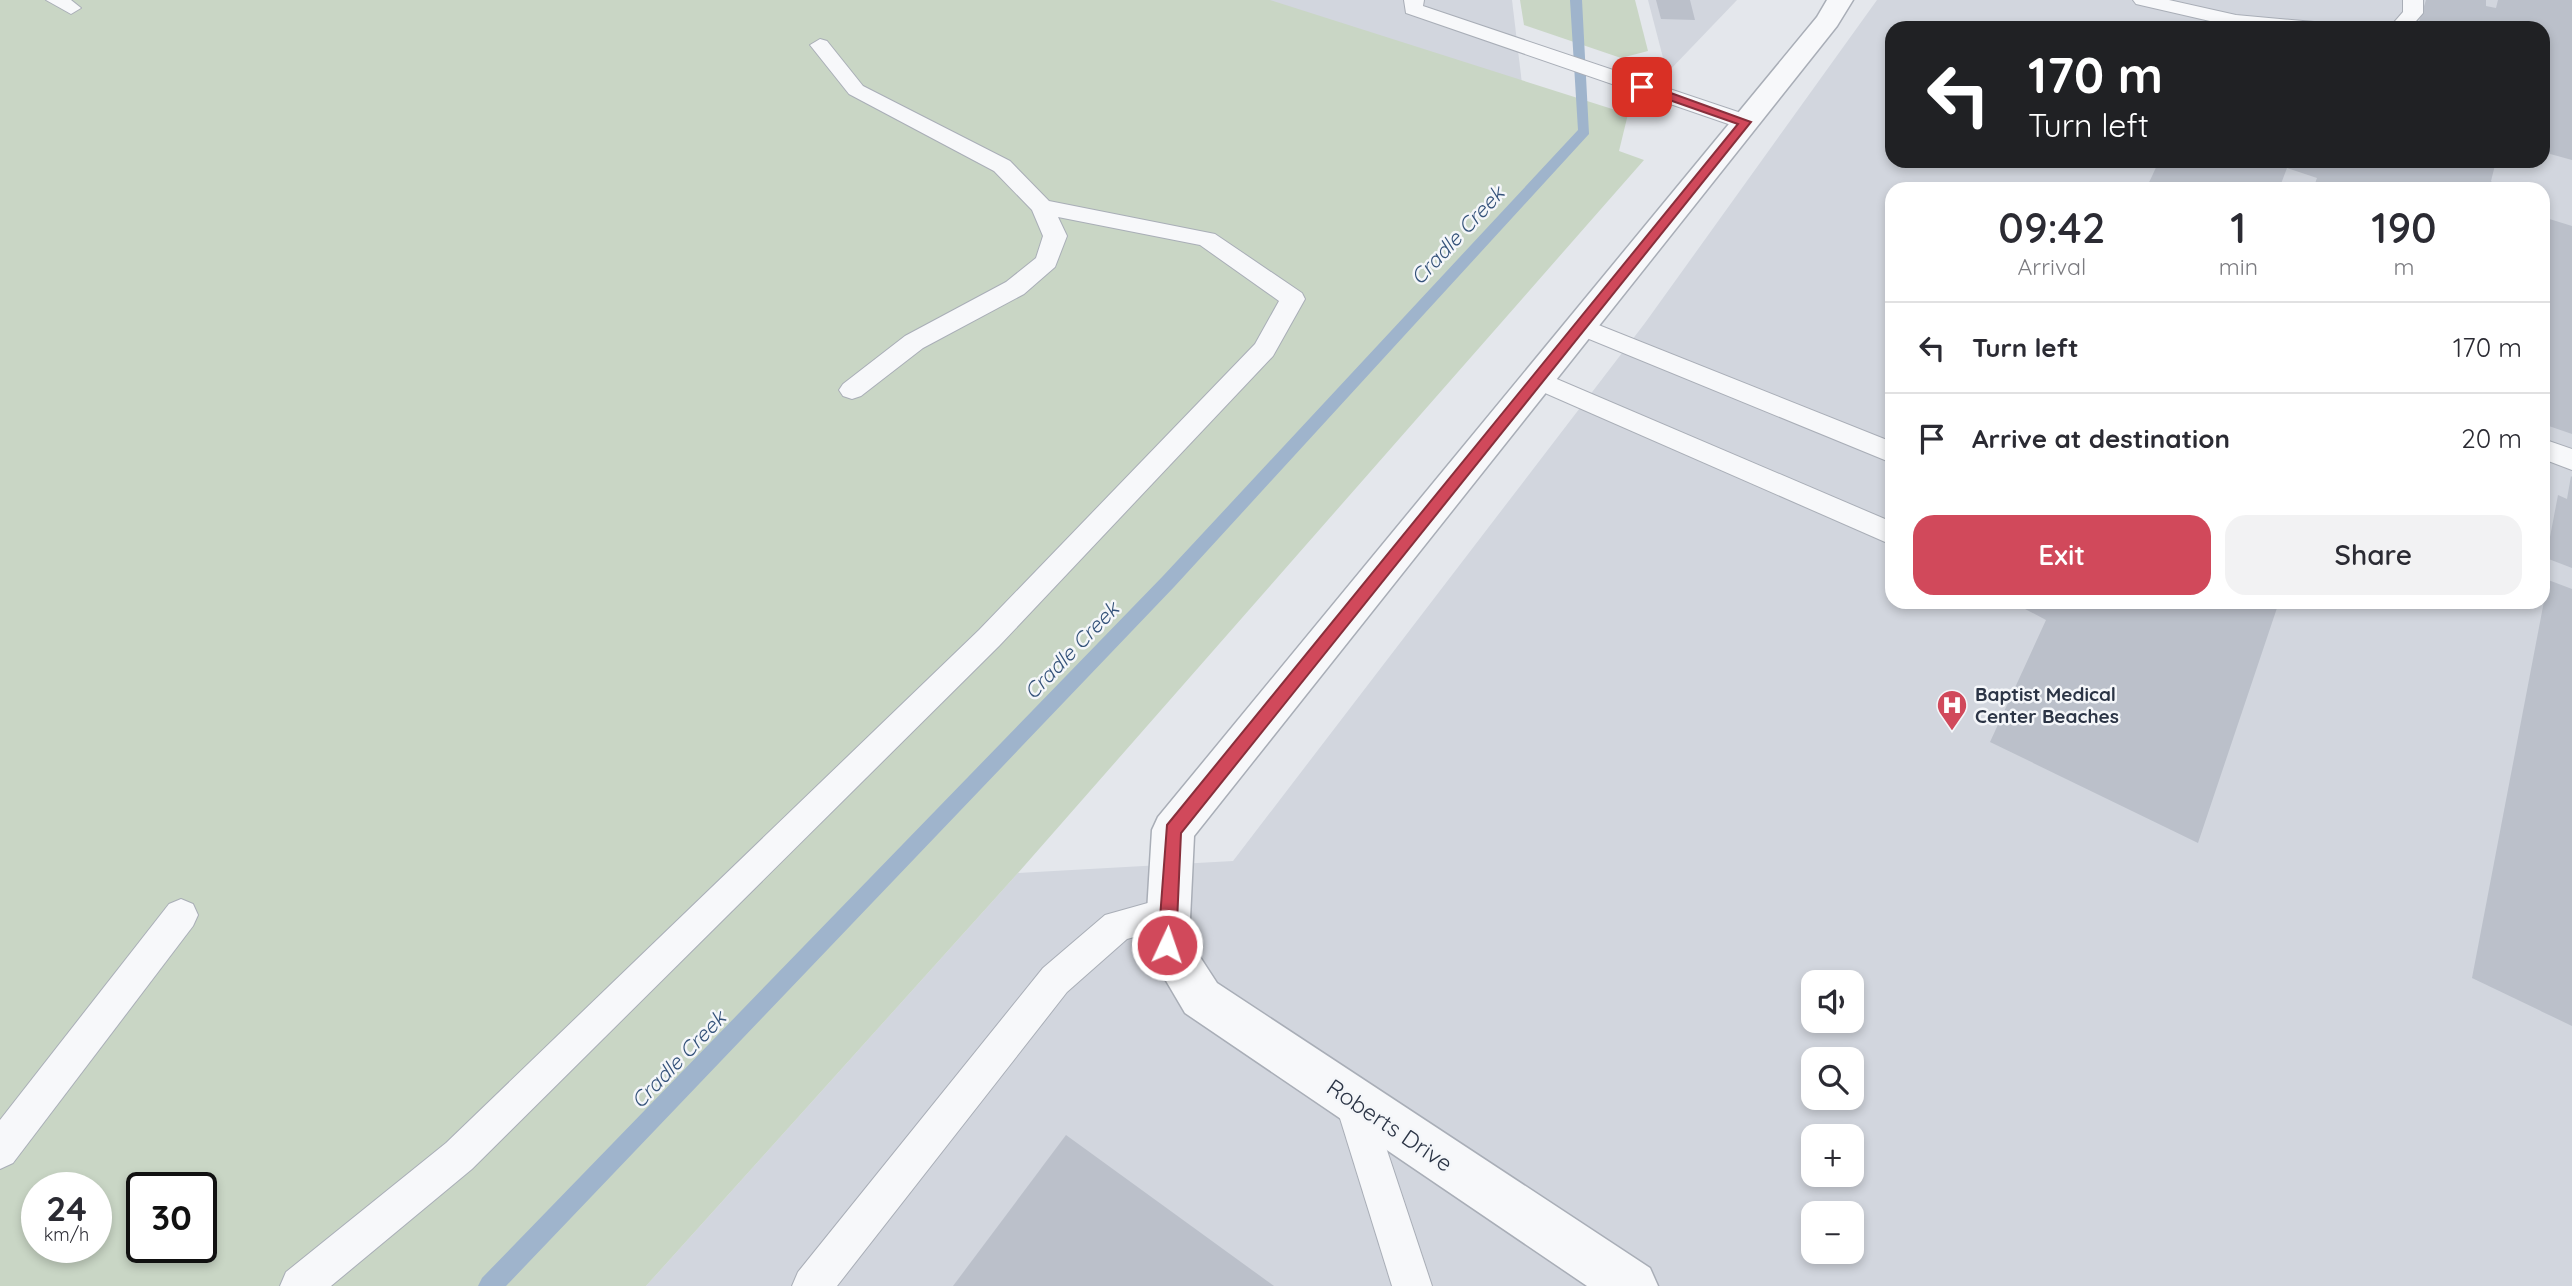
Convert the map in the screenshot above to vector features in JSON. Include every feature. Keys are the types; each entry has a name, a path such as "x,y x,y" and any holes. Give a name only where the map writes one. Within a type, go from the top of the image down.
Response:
{"street":[{"path":"1168,929 1173,830 1828,20 1840,0"},
{"name":"Roberts Drive","path":"1168,929 1200,998 1632,1286"}],"lane":[{"path":"1391,0 1414,4 1495,37 1745,122"},
{"path":"2143,0 2236,21"},
{"path":"2406,21 2413,13 2413,0"},
{"path":"820,45 856,90 1002,166 1042,207 1055,236 1047,262 1015,288 914,342 852,390"},
{"path":"300,1286 459,1156 979,648 1264,350 1293,299 1207,239 1042,207"},
{"path":"1581,326 1885,450"},
{"path":"1538,380 1885,531"},
{"path":"2550,452 2572,460"},
{"path":"0,1150 181,915"},
{"path":"812,1286 1055,980 1118,926 1168,929"},
{"path":"1352,1099 1412,1286"}],"shaded area":[{"path":"1201,0 1512,0 1526,117"},
{"path":"1648,0 1737,0 1667,73"},
{"name":"Baptist Medical Center Beaches","path":"1877,0 2572,0 2572,1286 646,1286 1018,873 1233,861 1645,323"}],"green space":[{"path":"0,0 1270,0 1628,114 1619,151 1644,160 1018,873 646,1286 0,1286"},
{"path":"1520,0 1635,0 1648,51 1621,58 1524,25"}],"building":[{"path":"1656,0 1690,0 1695,20 1661,19"},
{"path":"2426,0 2486,0 2486,6 2496,8 2498,0 2572,0 2572,160 2550,154 2550,21 2419,21"},
{"path":"2156,168 2287,168 2282,182 2149,182"},
{"path":"2287,168 2494,168 2492,182 2316,182 2317,178"},
{"path":"2550,219 2572,226 2572,434 2550,426"},
{"path":"2571,476 2572,568 2550,560 2550,537 2558,495 2567,499"},
{"path":"2550,581 2572,589 2572,1026 2472,978 2543,609 2550,609"},
{"path":"2025,609 2277,609 2198,843 1990,742 2046,620"},
{"path":"1066,1135 1274,1286 953,1286"}],"waterway":[{"name":"Cradle Creek","path":"490,1286 1169,581 1584,131 1576,0"}],"place":[{"name":"Baptist Medical Center Beaches","path":"1952,732"}],"route":[{"path":"1167,945 1173,830 1745,122 1642,87"}]}
